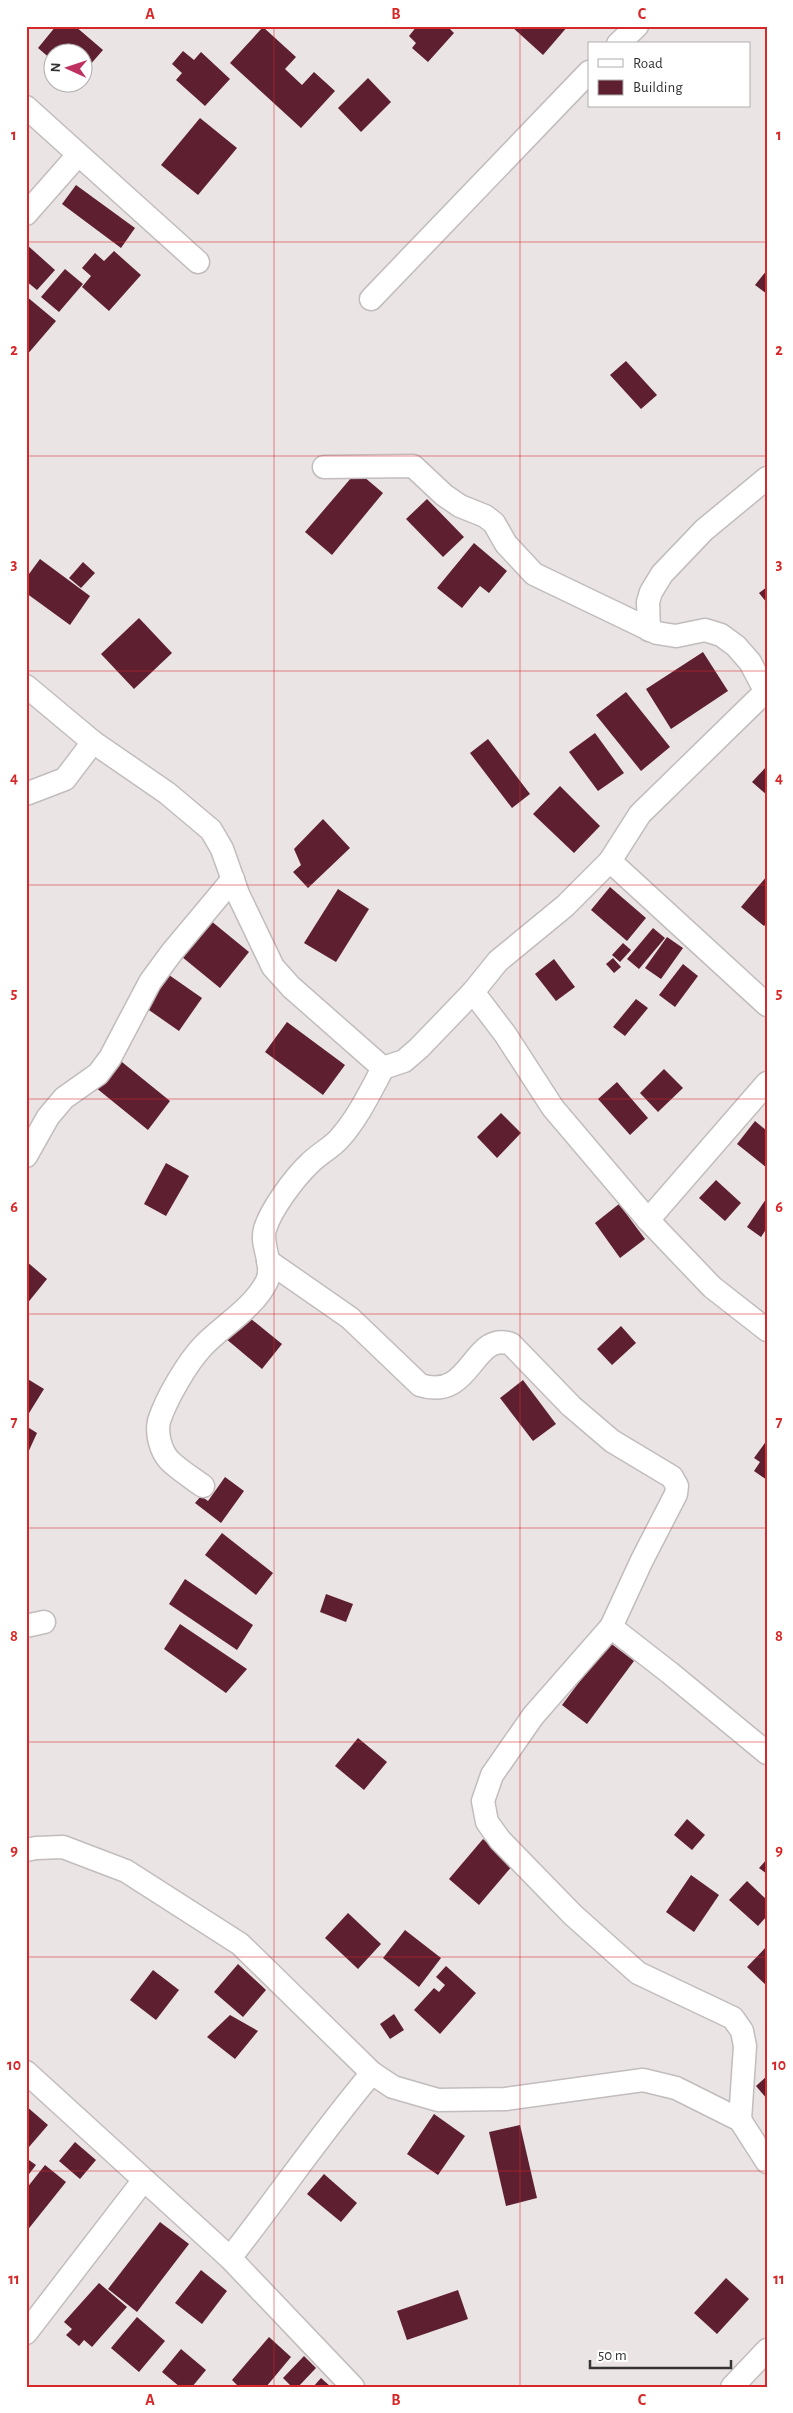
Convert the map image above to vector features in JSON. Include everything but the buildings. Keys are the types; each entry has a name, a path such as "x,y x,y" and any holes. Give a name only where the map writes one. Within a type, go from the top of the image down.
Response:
{"street":[{"path":"620,42 637,26"},
{"path":"371,299 588,73"},
{"path":"26,107 198,262"},
{"path":"26,214 78,155"},
{"path":"203,1486 169,1460 159,1441 159,1422 175,1389 195,1356 204,1345 247,1307 268,1280 268,1261 263,1245 265,1229 276,1208 300,1174 338,1141 353,1122 383,1068 404,1061 473,992 498,961 565,906 610,861 640,814 766,693 750,662 736,646 721,635 705,630 676,636 649,630 534,574 506,544 494,523 485,516 460,506 444,495 413,466 324,467"},
{"path":"649,630 648,602 651,592 662,574 704,530 767,478"},
{"path":"26,686 93,742 166,794 211,830 222,849 259,942 273,967 291,987 383,1068"},
{"path":"26,794 65,779 93,742"},
{"path":"610,861 767,1005"},
{"path":"26,1156 48,1117 64,1098 98,1074 110,1058 150,982 172,952 233,879"},
{"path":"473,992 505,1034 552,1108 648,1220 712,1287 767,1330"},
{"path":"648,1220 767,1083"},
{"path":"268,1261 350,1318 420,1385 431,1388 451,1384 466,1372 483,1350 492,1342 501,1341 510,1344 571,1406 612,1441 672,1477 677,1486 676,1494 642,1560 611,1627 533,1716 492,1775 482,1801 487,1822 500,1840 573,1915 638,1973 734,2018 742,2031 746,2046 740,2120"},
{"path":"611,1627 767,1753"},
{"path":"26,1850 63,1847 126,1871 240,1944 372,2074 393,2087 438,2100 506,2099 642,2080 676,2088 740,2120 767,2162"},
{"path":"26,2072 143,2181 230,2258 353,2387"},
{"path":"230,2258 300,2166 338,2112 372,2074"},
{"path":"26,2334 143,2181"},
{"path":"732,2387 767,2350"}]}
